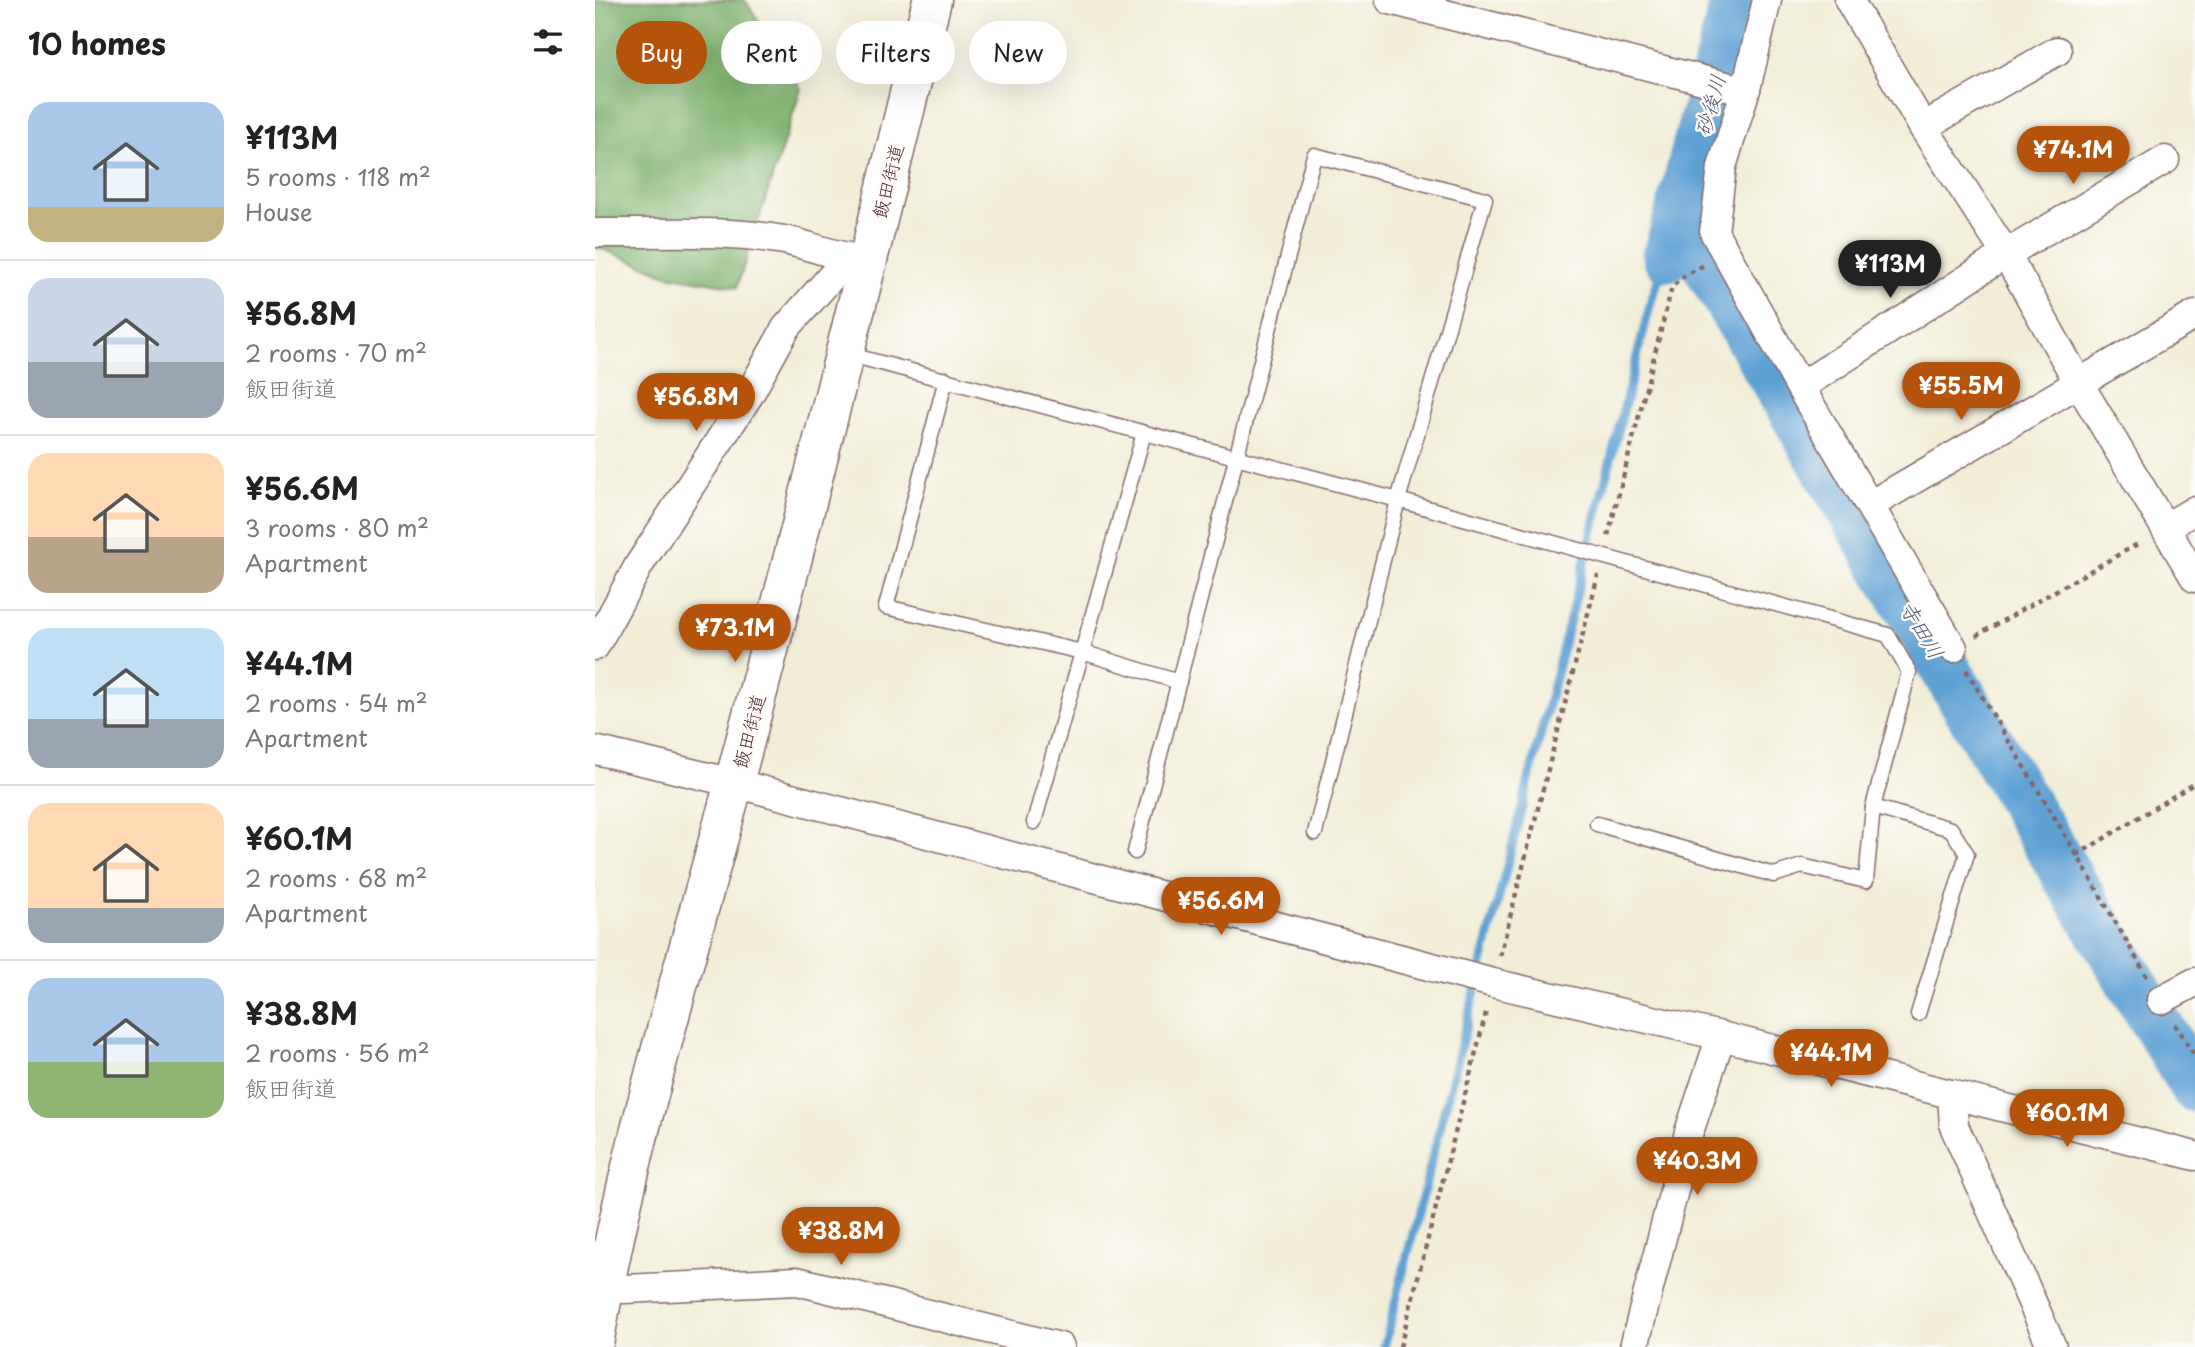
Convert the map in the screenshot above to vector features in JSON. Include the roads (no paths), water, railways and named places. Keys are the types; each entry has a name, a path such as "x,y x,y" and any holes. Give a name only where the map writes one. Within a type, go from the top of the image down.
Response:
{"main road":[{"name":"飯田街道","path":"595,1339 602,1266 734,783 846,354 858,259 932,0"}],"street":[{"path":"1390,0 1738,88"},
{"path":"1767,0 1738,88 1722,167 1714,232 1800,387 1953,648"},
{"path":"1849,0 1923,127 2006,254 2078,382 2195,578"},
{"path":"1923,127 2057,51"},
{"path":"1800,387 2006,254 2165,160"},
{"path":"595,233 722,233 785,240 858,259"},
{"path":"595,646 639,565 749,395 786,328 858,259"},
{"path":"1870,505 2195,314"},
{"path":"2166,527 2195,510"},
{"path":"595,750 734,783 1493,984 1721,1036 2195,1156"},
{"path":"2161,1000 2195,982"},
{"path":"1634,1347 1689,1132 1721,1036"},
{"path":"1952,1094 1954,1126 2052,1347"},
{"path":"602,1266 624,1289 797,1281 1060,1347"}],"lane":[{"path":"1135,852 1314,155 1485,199 1398,500 1315,833"},
{"path":"846,354 1398,500 1888,635 1909,672 1873,807 1866,881 1802,866 1774,875 1597,824"},
{"path":"946,379 886,607 1082,652 1179,682"},
{"path":"1034,822 1144,433"},
{"path":"1873,807 1951,829 1968,854 1918,1014"}],"waterway":[{"name":"砂後川","path":"1681,210 1736,0"},
{"name":"寺田川","path":"1668,256 1681,210 1692,239 2062,867 2195,1087"},
{"path":"1384,1347 1652,298 1668,256"}]}
